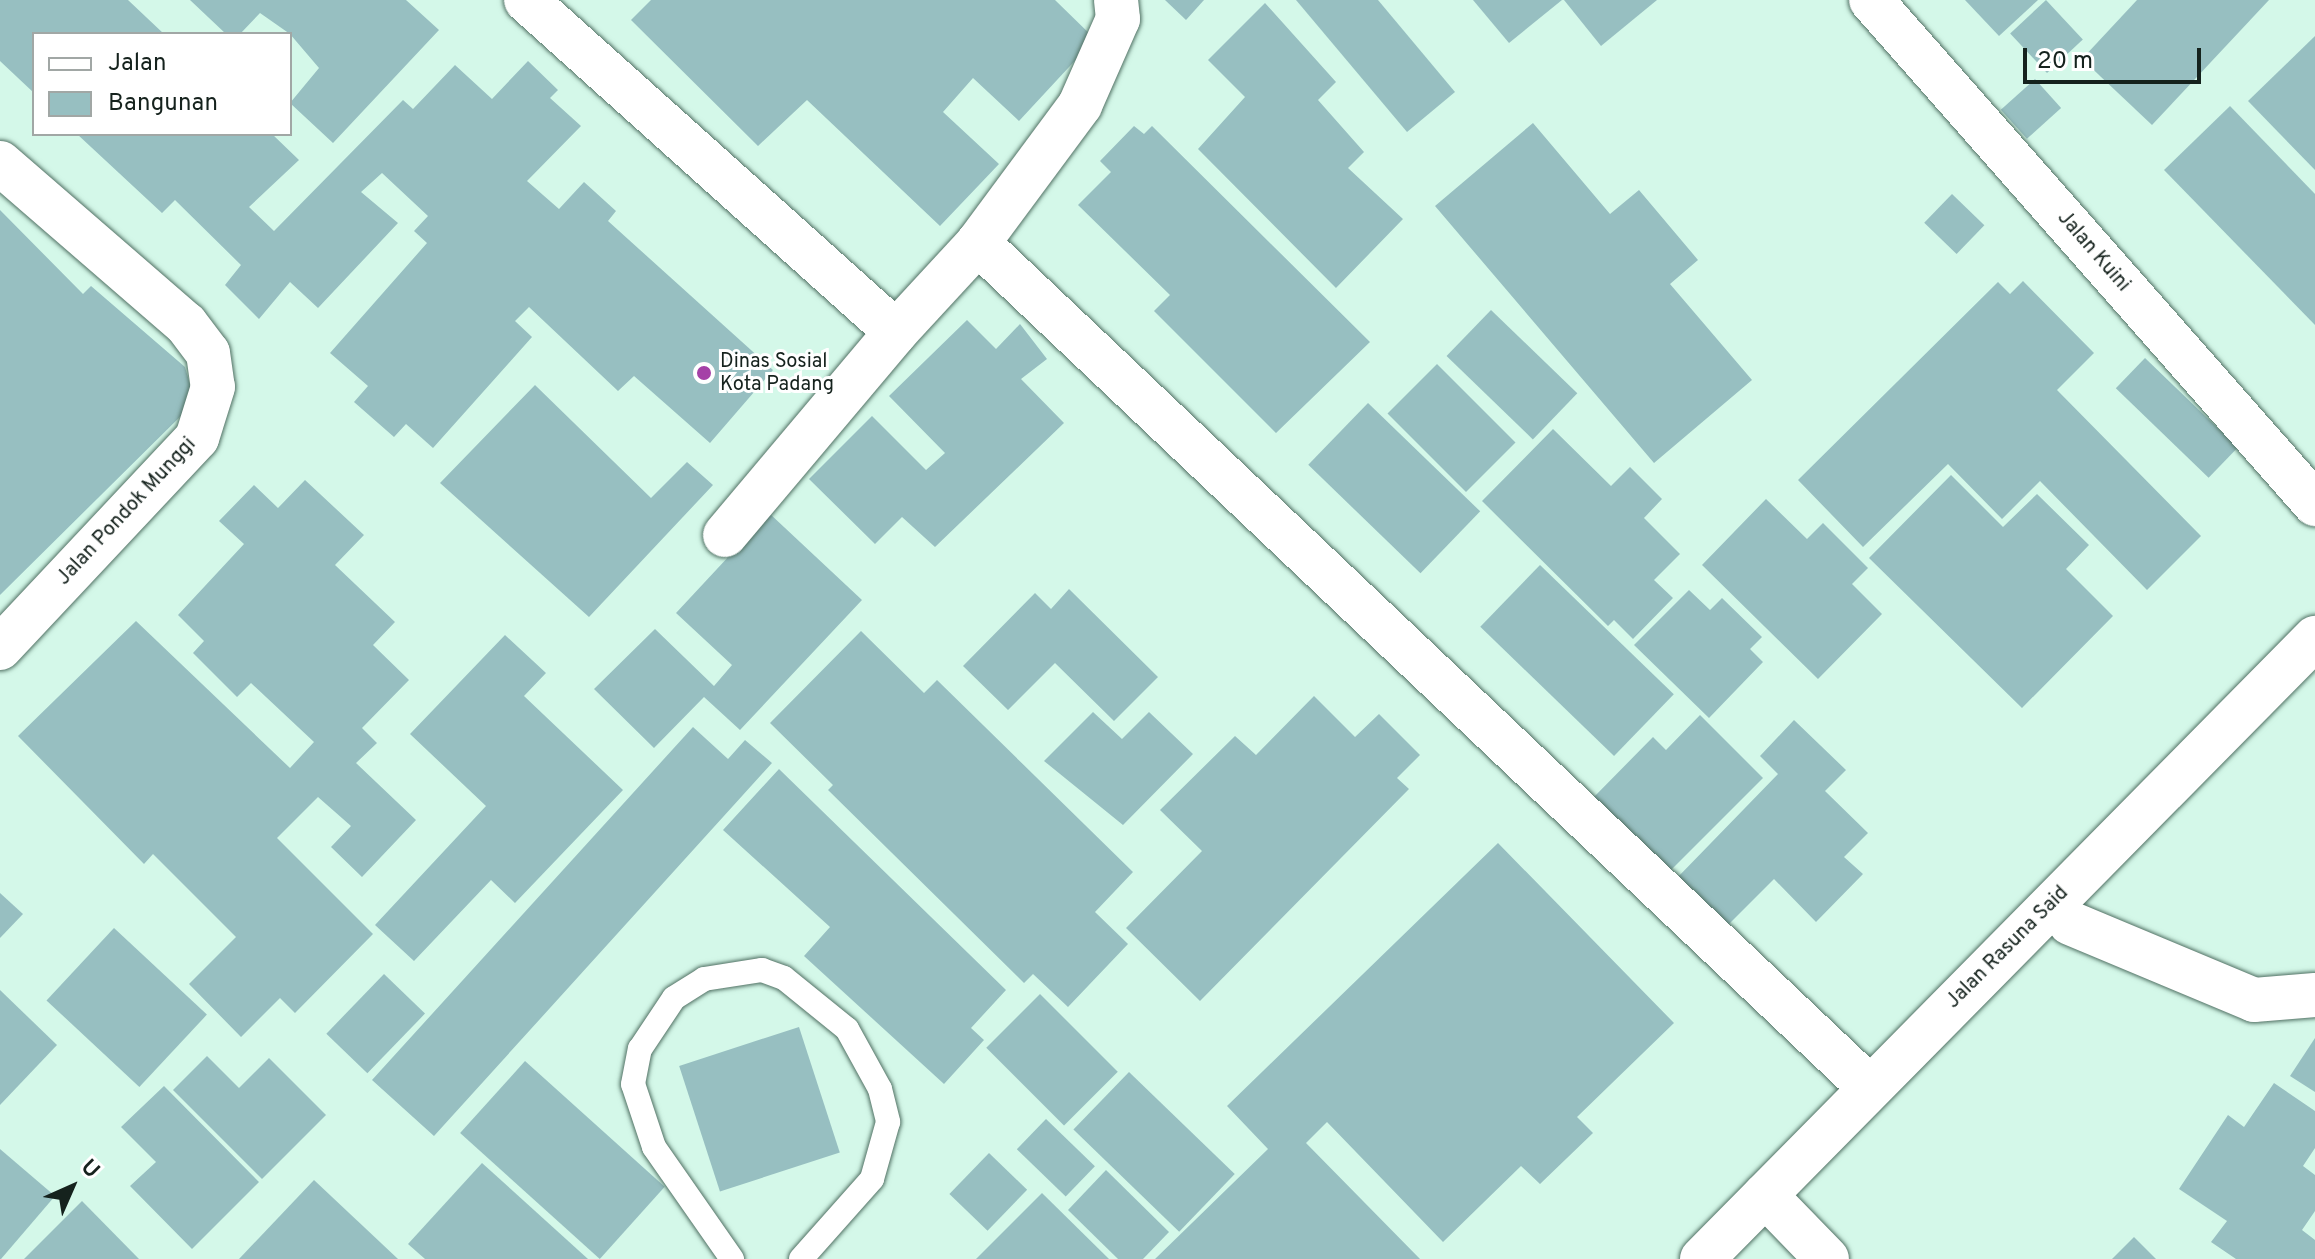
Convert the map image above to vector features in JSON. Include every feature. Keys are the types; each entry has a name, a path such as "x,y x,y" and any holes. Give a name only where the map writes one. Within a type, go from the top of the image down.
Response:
{"street":[{"path":"526,0 896,332"},
{"path":"725,535 896,332 978,243 1080,105 1118,19 1116,0"},
{"name":"Jalan Kuini","path":"1871,0 2315,504"},
{"name":"Jalan Pondok Munggi","path":"0,163 186,324 208,353 213,387 197,438 0,648"},
{"path":"978,243 1870,1088"},
{"name":"Jalan Rasuna Said","path":"1702,1259 1870,1088 2057,917 2315,638"},
{"path":"2057,917 2254,1000 2281,1004 2315,995"},
{"path":"1765,1195 1827,1259"}],"lane":[{"path":"732,1259 654,1147 633,1084 640,1049 674,998 704,979 762,970 784,978 847,1029 880,1089 888,1122 872,1179 801,1259"}],"building":[{"path":"0,0 128,0 162,32 32,32 32,91 0,61"},
{"path":"190,0 406,0 439,30 333,143 292,105 292,101 319,68 292,36 292,32 287,32 260,13 242,32 224,32"},
{"path":"651,0 1055,0 1095,39 1019,121 973,78 943,112 999,164 940,226 807,100 758,146 631,20"},
{"path":"1165,0 1204,0 1186,20"},
{"path":"1296,0 1378,0 1455,92 1407,132"},
{"path":"1473,0 1562,0 1509,43"},
{"path":"1564,0 1657,0 1601,46"},
{"path":"1965,0 2038,0 1999,36"},
{"path":"2046,0 2083,39 2047,73 2010,33"},
{"path":"2137,0 2269,0 2152,125 2082,59"},
{"path":"1265,3 1336,82 1318,100 1364,152 1348,168 1403,219 1336,288 1198,149 1245,97 1208,60"},
{"path":"2315,36 2315,170 2248,101"},
{"path":"528,61 558,90 550,98 581,126 527,181 559,209 584,182 616,211 608,221 773,370 710,443 634,376 618,391 529,307 515,321 532,337 433,448 406,424 394,437 354,402 368,386 330,353 427,243 414,231 428,216 382,173 361,192 398,223 318,308 290,282 259,319 225,285 241,265 175,200 162,213 79,136 274,136 299,160 249,207 274,231 403,100 413,109 455,65 492,99"},
{"path":"2035,79 2061,108 2027,139 2001,110"},
{"path":"2230,106 2315,194 2315,325 2164,170"},
{"path":"1533,123 1610,214 1639,190 1698,260 1670,284 1752,380 1654,463 1435,206"},
{"path":"1134,126 1144,134 1152,126 1370,342 1276,433 1154,311 1170,295 1078,205 1111,172 1100,161"},
{"path":"1952,194 1984,225 1957,254 1924,223"},
{"path":"0,210 83,294 91,286 185,367 195,402 0,595"},
{"path":"2023,281 2094,353 2057,390 2201,536 2147,590 2040,481 2002,519 1948,464 1863,547 1798,480 1998,282 2010,294"},
{"path":"1491,310 1577,393 1533,439 1447,356"},
{"path":"967,320 996,349 1020,324 1047,359 1021,379 1064,423 935,547 902,517 875,544 809,479 872,416 926,470 945,453 889,396"},
{"path":"2145,358 2238,448 2209,478 2116,388"},
{"path":"1437,364 1515,442 1466,492 1388,413"},
{"path":"535,385 651,498 687,462 713,485 589,617 440,483"},
{"path":"1368,403 1480,511 1420,573 1308,465"},
{"path":"1553,429 1611,486 1630,467 1662,499 1644,518 1680,554 1654,580 1673,598 1633,639 1614,620 1608,626 1482,501"},
{"path":"1951,475 2003,527 2037,494 2089,545 2066,569 2113,616 2022,708 1869,558"},
{"path":"305,480 364,535 335,565 395,622 373,645 409,680 362,728 377,743 356,763 416,820 362,877 331,847 351,826 318,797 277,838 373,934 295,1013 280,998 241,1037 189,984 236,937 153,854 144,864 18,736 136,621 290,768 314,742 251,683 237,697 193,653 204,641 178,615 244,544 219,521 254,485 278,508"},
{"path":"1766,499 1807,539 1823,523 1868,568 1852,584 1882,614 1818,679 1702,565"},
{"path":"769,513 862,600 740,730 704,697 654,748 594,689 655,629 714,686 732,665 676,613"},
{"path":"1540,565 1674,694 1614,756 1480,627"},
{"path":"1069,589 1158,677 1114,721 1055,663 1008,710 963,666 1035,593 1051,609"},
{"path":"1689,590 1710,610 1722,598 1762,637 1750,649 1763,662 1709,718 1634,645"},
{"path":"861,631 924,693 937,680 1133,872 1095,912 1128,944 1068,1007 1033,974 1024,983 828,790 833,785 770,723"},
{"path":"505,635 546,673 524,696 623,790 515,903 491,880 414,961 375,925 486,806 410,734"},
{"path":"1314,696 1355,737 1379,714 1420,755 1397,778 1409,789 1200,1001 1126,928 1202,851 1160,810 1235,736 1256,755"},
{"path":"1093,712 1122,739 1149,712 1193,754 1123,825 1044,761"},
{"path":"1700,715 1763,778 1666,875 1591,800 1653,737 1666,750"},
{"path":"1794,720 1846,770 1825,791 1868,833 1844,857 1863,874 1816,922 1774,879 1725,928 1676,879 1778,774 1760,756"},
{"path":"693,727 728,759 745,740 772,763 434,1136 372,1080"},
{"path":"779,769 1006,990 971,1028 984,1040 944,1084 804,956 830,927 723,830"},
{"path":"1498,843 1674,1023 1577,1117 1593,1133 1540,1184 1521,1166 1443,1242 1327,1122 1306,1143 1420,1259 1155,1259 1268,1149 1227,1106"},
{"path":"0,893 23,914 0,938"},
{"path":"114,928 207,1015 139,1087 46,1000"},
{"path":"384,974 425,1014 367,1073 326,1034"},
{"path":"0,990 57,1045 0,1105"},
{"path":"1040,994 1118,1072 1064,1126 986,1048"},
{"path":"799,1027 840,1153 720,1191 679,1066"},
{"path":"2315,1038 2315,1092 2290,1076"},
{"path":"207,1056 239,1088 269,1058 326,1115 262,1179 173,1090"},
{"path":"525,1061 665,1187 600,1259 460,1133"},
{"path":"1129,1072 1235,1174 1179,1232 1073,1130"},
{"path":"2274,1083 2315,1111 2315,1148 2303,1166 2315,1175 2315,1211 2302,1230 2315,1240 2315,1259 2236,1259 2211,1242 2227,1221 2179,1189 2228,1115 2244,1127"},
{"path":"164,1086 259,1182 192,1249 130,1186 156,1162 121,1127"},
{"path":"1046,1119 1095,1166 1066,1196 1017,1149"},
{"path":"0,1149 55,1196 1,1259 0,1259"},
{"path":"989,1153 1027,1190 988,1231 949,1194"},
{"path":"482,1163 588,1259 425,1259 408,1244"},
{"path":"1106,1170 1169,1232 1143,1259 1118,1259 1068,1210"},
{"path":"314,1180 398,1259 239,1259"},
{"path":"1042,1193 1109,1259 976,1259"},
{"path":"82,1201 139,1259 24,1259"},
{"path":"2134,1237 2156,1259 2112,1259"}],"place":[{"name":"Dinas Sosial Kota Padang","path":"704,373"}]}
